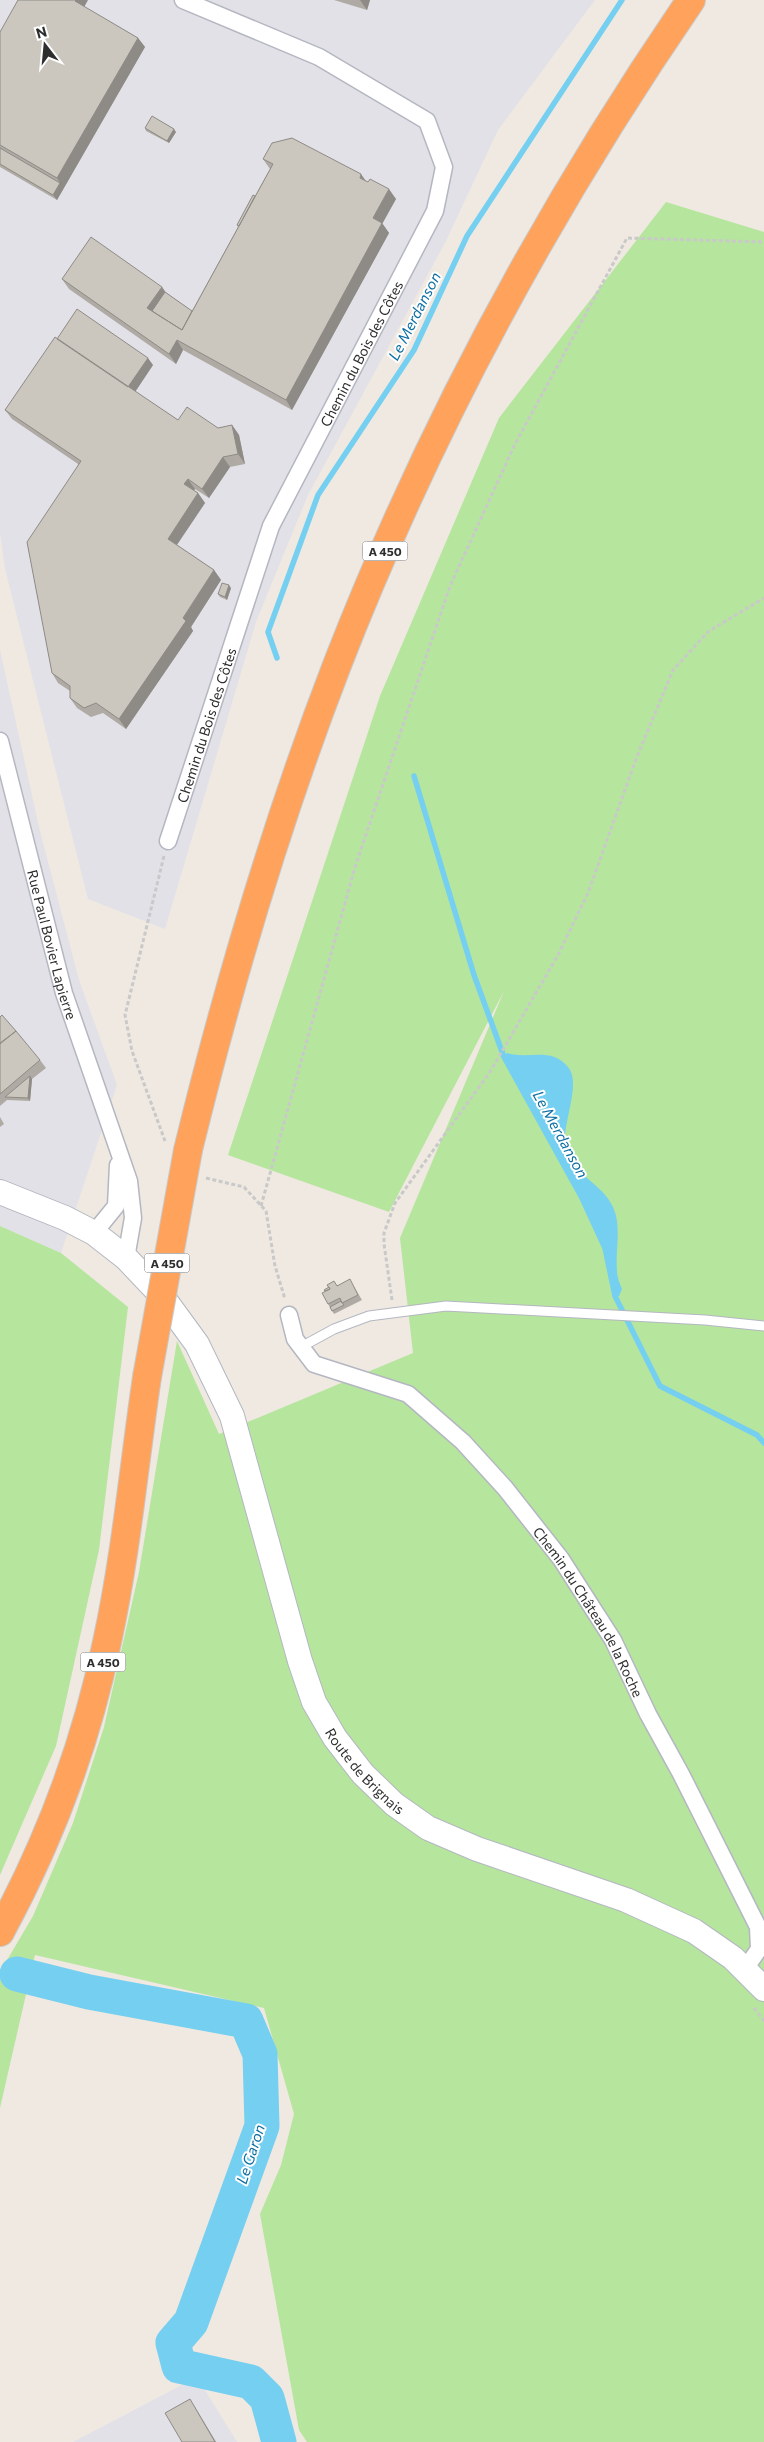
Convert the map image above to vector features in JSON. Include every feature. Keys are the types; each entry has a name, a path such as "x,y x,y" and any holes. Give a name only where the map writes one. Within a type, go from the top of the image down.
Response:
{"highway":[{"name":"A 450","path":"0,1932 46,1840 81,1744 98,1685 120,1578 147,1377 188,1150 229,992 263,877 338,664 387,546 427,457 512,290 610,123 691,0"}],"street":[{"name":"Chemin du Bois des Côtes","path":"168,841 270,526 435,211 444,168 427,121 318,57 182,0"},
{"name":"Rue Paul Bovier Lapierre","path":"0,741 64,993 129,1182 133,1218 126,1258"},
{"name":"Rue Paul Bovier Lapierre","path":"94,1233 116,1206 118,1183 117,1145"},
{"name":"Route de Brignais","path":"0,1192 65,1218 94,1233 126,1258 162,1296 197,1344 232,1416 300,1661 314,1702 335,1738 363,1774 394,1804 428,1828 477,1848 665,1916 710,1941 745,1969 764,1989"},
{"name":"Chemin du Château de la Roche","path":"289,1315 295,1339 314,1364 408,1394 463,1442 505,1488 561,1559 613,1640 648,1714 681,1774 758,1927 759,1949 745,1969"}],"lane":[{"path":"300,1347 334,1329 369,1316 446,1306 696,1320 764,1326"}],"path":[{"path":"261,1206 355,868 450,586 515,444 627,238 764,242"},
{"path":"394,1313 384,1232 395,1203 490,1072 558,955 588,893 636,759 673,670 709,631 764,598"}],"shaded area":[{"path":"0,0 595,0 498,130 446,241 308,495 256,622 165,929 88,899 5,569 0,533"},
{"path":"0,650 39,827 79,980 117,1085 61,1253 0,1226"},
{"path":"197,2377 237,2442 73,2442"}],"green space":[{"path":"666,202 764,232 764,2442 307,2442 299,2430 260,2214 281,2165 294,2114 264,2008 35,1955 0,2108 0,1972 33,1916 73,1823 104,1727 139,1572 177,1341 219,1434 413,1353 400,1238 504,991 389,1212 228,1155 380,696 499,418"},
{"path":"0,1226 61,1253 128,1307 99,1550 56,1746 0,1875"}],"water":[{"path":"507,1053 554,1057 568,1067 572,1074 573,1083 565,1145 573,1163 608,1198 616,1215 618,1231 617,1273 622,1289 619,1296 615,1296 605,1248 582,1198 504,1057"}],"building":[{"path":"18,0 76,0 138,38 57,178 0,145 0,32"},
{"path":"152,116 174,129 167,141 145,128"},
{"path":"292,138 361,174 360,178 368,182 370,179 389,189 373,218 382,223 286,400 177,340 169,354 62,279 91,237 162,287 147,308 182,330 273,164 263,159 272,143"},
{"path":"0,148 60,183 53,195 0,164"},
{"path":"253,195 255,196 239,226 237,225"},
{"path":"165,292 192,311 182,330 152,311"},
{"path":"77,309 148,358 128,387 57,339"},
{"path":"55,337 178,420 187,407 218,428 232,425 238,454 223,457 202,489 188,479 184,484 198,493 168,539 214,570 183,618 186,621 119,719 96,703 84,708 70,698 70,686 52,673 27,542 81,461 5,410"},
{"path":"222,583 229,585 225,597 218,594"},
{"path":"2,1015 16,1031 0,1044 0,1017"},
{"path":"16,1031 40,1060 0,1094 0,1043"},
{"path":"30,1076 28,1098 5,1097"},
{"path":"350,1279 358,1295 342,1303 340,1298 328,1304 322,1293 330,1289 327,1285 334,1281 337,1286"},
{"path":"341,1301 344,1305 332,1311 330,1307"},
{"path":"190,2399 215,2442 182,2442 165,2413"}],"waterway":[{"name":"Le Merdanson","path":"277,658 268,632 318,495 414,350 467,236 622,0"},
{"name":"Le Merdanson","path":"414,776 474,975 504,1057 582,1198 605,1248 615,1296 660,1386 757,1435 764,1443"},
{"name":"Le Garon","path":"17,1974 89,1992 246,2021 260,2054 262,2126 191,2322 173,2343 179,2366 251,2382 267,2398 279,2442"}]}
